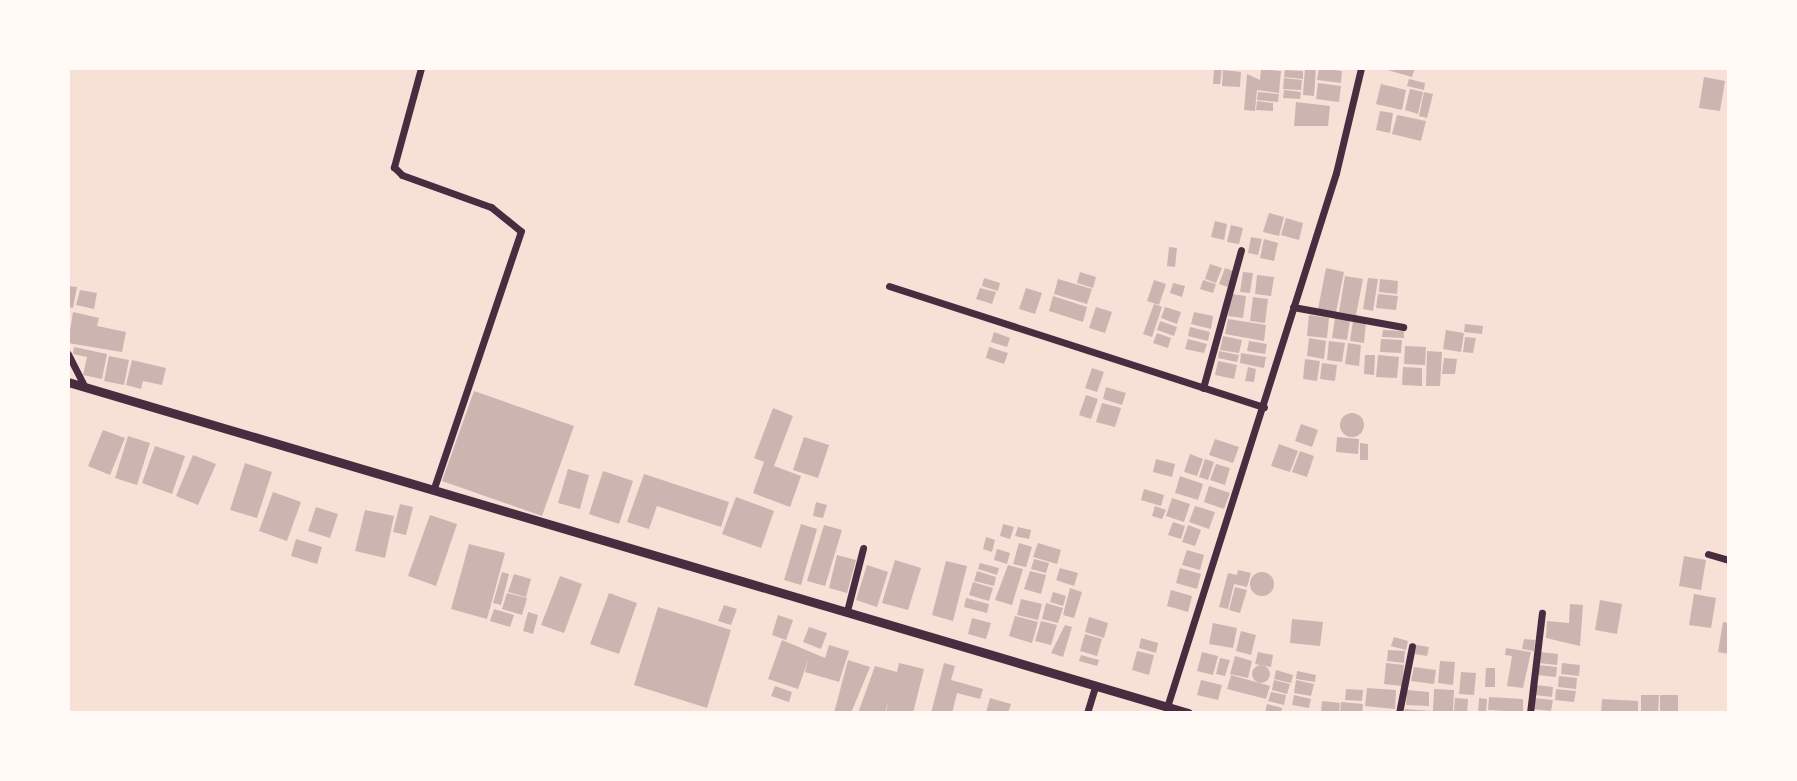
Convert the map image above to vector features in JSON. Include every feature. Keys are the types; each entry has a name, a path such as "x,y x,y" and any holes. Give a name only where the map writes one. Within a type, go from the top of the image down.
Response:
{"main road":[{"path":"76,384 1188,713"}],"street":[{"path":"421,68 394,167 402,175 491,207 521,231 434,488"},
{"path":"1167,707 1336,173 1361,68"},
{"path":"1203,388 1241,250"},
{"path":"889,286 1264,407"},
{"path":"1293,307 1403,327"},
{"path":"68,354 76,384"},
{"path":"847,611 863,548"},
{"path":"1708,554 1729,560"},
{"path":"1530,713 1542,613"},
{"path":"1399,713 1412,646"},
{"path":"1087,713 1095,686"}],"building":[{"path":"1214,68 1222,68 1220,84 1213,84"},
{"path":"1305,68 1316,68 1314,96 1303,95"},
{"path":"1319,68 1342,71 1341,83 1317,80"},
{"path":"1380,68 1415,68 1412,77"},
{"path":"1261,69 1281,71 1279,93 1257,90 1255,111 1244,110 1247,74 1260,80"},
{"path":"1223,70 1241,72 1240,87 1222,86"},
{"path":"1285,70 1303,71 1303,79 1284,77"},
{"path":"1704,77 1725,81 1720,111 1699,108"},
{"path":"1284,78 1302,80 1301,90 1283,89"},
{"path":"1409,79 1425,83 1424,90 1407,86"},
{"path":"1318,83 1341,86 1339,102 1316,99"},
{"path":"1381,84 1406,90 1402,110 1376,104"},
{"path":"1410,89 1423,92 1418,114 1405,110"},
{"path":"1284,90 1301,92 1300,99 1283,98"},
{"path":"1258,92 1279,94 1278,102 1257,100"},
{"path":"1424,92 1433,94 1427,118 1419,116"},
{"path":"1257,101 1273,103 1273,111 1256,110"},
{"path":"1296,102 1330,106 1328,126 1294,126"},
{"path":"1380,111 1393,113 1390,133 1376,130"},
{"path":"1397,115 1426,121 1421,141 1392,134"},
{"path":"1269,213 1284,217 1279,236 1263,232"},
{"path":"1286,218 1303,223 1299,240 1281,235"},
{"path":"1215,221 1227,224 1224,240 1211,237"},
{"path":"1231,225 1243,228 1239,244 1227,242"},
{"path":"1251,237 1262,239 1258,255 1248,253"},
{"path":"1264,239 1278,243 1274,261 1260,258"},
{"path":"1169,247 1177,248 1175,267 1167,266"},
{"path":"1210,264 1222,268 1216,283 1205,279"},
{"path":"1225,268 1233,271 1228,287 1219,284"},
{"path":"1326,268 1344,272 1336,312 1318,309"},
{"path":"1080,272 1096,277 1093,288 1077,283"},
{"path":"1243,272 1253,273 1250,293 1240,292"},
{"path":"1257,275 1274,277 1271,296 1255,294"},
{"path":"1345,276 1363,279 1356,315 1339,312"},
{"path":"984,278 1000,283 998,291 982,286"},
{"path":"1368,278 1378,279 1373,311 1363,309"},
{"path":"1058,279 1092,289 1087,304 1054,294"},
{"path":"1380,279 1398,281 1397,294 1379,292"},
{"path":"1154,280 1166,284 1159,305 1147,301"},
{"path":"1203,280 1216,284 1213,293 1200,289"},
{"path":"1173,283 1185,286 1182,297 1170,293"},
{"path":"68,286 77,287 73,308 68,307"},
{"path":"980,288 996,292 992,304 976,299"},
{"path":"1026,288 1042,293 1035,314 1019,309"},
{"path":"80,290 97,293 94,309 76,305"},
{"path":"1231,294 1246,296 1243,318 1228,316"},
{"path":"1378,294 1398,296 1396,310 1376,308"},
{"path":"1053,296 1087,307 1083,322 1049,311"},
{"path":"1253,297 1268,299 1265,323 1250,321"},
{"path":"1154,304 1162,307 1152,337 1143,334"},
{"path":"1096,307 1112,312 1105,333 1089,328"},
{"path":"1165,307 1181,312 1177,324 1161,318"},
{"path":"73,312 99,318 97,326 126,332 122,352 68,343"},
{"path":"1194,312 1213,316 1211,329 1191,324"},
{"path":"1309,315 1329,318 1327,338 1307,336"},
{"path":"1335,318 1350,320 1347,340 1332,338"},
{"path":"1228,319 1266,325 1264,341 1225,334"},
{"path":"1160,321 1177,327 1174,336 1157,330"},
{"path":"1353,321 1366,322 1364,343 1350,341"},
{"path":"1465,324 1483,326 1482,334 1464,332"},
{"path":"1190,327 1210,332 1208,341 1188,336"},
{"path":"1383,330 1404,331 1404,338 1382,337"},
{"path":"1446,330 1464,333 1461,352 1443,349"},
{"path":"994,332 1010,338 1007,347 991,342"},
{"path":"1157,333 1171,338 1168,348 1153,343"},
{"path":"1223,336 1242,340 1239,353 1220,350"},
{"path":"1465,337 1476,338 1473,353 1463,352"},
{"path":"1309,338 1326,341 1324,359 1307,356"},
{"path":"1188,339 1207,344 1204,353 1185,349"},
{"path":"1381,339 1402,340 1401,353 1380,352"},
{"path":"1249,341 1267,344 1265,354 1247,351"},
{"path":"1329,341 1345,343 1342,362 1327,360"},
{"path":"1348,343 1361,345 1359,366 1345,364"},
{"path":"1405,346 1426,347 1425,365 1404,364"},
{"path":"74,347 107,354 102,379 83,375 87,357 73,354"},
{"path":"989,347 1008,353 1004,364 986,358"},
{"path":"1219,351 1239,355 1237,362 1218,358"},
{"path":"1427,351 1442,352 1440,386 1426,386"},
{"path":"1241,353 1266,357 1264,368 1240,363"},
{"path":"1365,355 1375,355 1374,375 1364,374"},
{"path":"1378,355 1399,357 1397,378 1376,377"},
{"path":"109,356 129,360 124,385 104,381"},
{"path":"1444,358 1457,359 1455,374 1442,374"},
{"path":"1305,359 1320,361 1317,381 1303,379"},
{"path":"132,360 166,368 162,385 143,381 141,389 126,385"},
{"path":"1218,361 1237,365 1234,379 1215,375"},
{"path":"1322,363 1337,365 1335,381 1320,379"},
{"path":"1248,367 1256,369 1254,382 1245,381"},
{"path":"1403,367 1422,368 1422,386 1402,385"},
{"path":"1092,368 1104,372 1097,392 1085,388"},
{"path":"1106,387 1126,393 1122,405 1103,399"},
{"path":"474,391 574,426 542,516 442,481"},
{"path":"1086,395 1098,399 1091,419 1079,415"},
{"path":"1102,403 1121,408 1115,427 1096,422"},
{"path":"773,408 793,416 774,466 801,476 790,507 753,493 764,462 754,458"},
{"path":"1352,413 1363,420 1364,425 1357,436 1352,437 1341,430 1340,425 1347,414"},
{"path":"1301,424 1318,430 1312,447 1295,441"},
{"path":"103,430 125,438 110,475 88,466"},
{"path":"128,436 150,443 137,485 115,478"},
{"path":"804,437 829,445 818,478 793,470"},
{"path":"1337,437 1359,439 1358,454 1336,452"},
{"path":"1215,439 1239,447 1233,463 1209,455"},
{"path":"1360,443 1368,444 1368,460 1360,460"},
{"path":"1279,444 1298,451 1290,472 1271,466"},
{"path":"155,446 185,456 172,494 142,483"},
{"path":"1300,451 1314,456 1307,477 1292,472"},
{"path":"1190,454 1203,459 1197,476 1184,472"},
{"path":"193,455 216,464 198,505 176,496"},
{"path":"1156,459 1175,464 1172,477 1153,472"},
{"path":"1205,459 1214,462 1208,480 1199,477"},
{"path":"245,463 272,472 257,518 230,510"},
{"path":"1216,464 1230,468 1225,485 1210,480"},
{"path":"568,469 589,475 580,509 558,503"},
{"path":"603,471 633,481 619,524 589,514"},
{"path":"644,474 729,502 721,527 657,506 649,529 627,522"},
{"path":"1180,476 1203,484 1198,500 1175,493"},
{"path":"1209,486 1230,493 1224,509 1204,502"},
{"path":"1144,489 1164,495 1161,506 1141,500"},
{"path":"273,492 301,502 287,541 259,531"},
{"path":"736,497 774,511 761,548 722,534"},
{"path":"1172,498 1190,504 1184,522 1166,516"},
{"path":"816,502 827,505 823,518 813,516"},
{"path":"400,504 413,507 406,535 393,532"},
{"path":"1155,506 1166,510 1162,519 1152,516"},
{"path":"1195,506 1215,512 1209,529 1189,522"},
{"path":"316,507 338,514 330,538 308,531"},
{"path":"365,510 394,516 385,558 355,551"},
{"path":"430,515 457,524 436,586 408,576"},
{"path":"1173,522 1185,526 1181,539 1168,535"},
{"path":"801,524 817,529 801,585 784,580"},
{"path":"1003,524 1014,527 1010,539 1000,536"},
{"path":"824,525 842,530 825,586 807,581"},
{"path":"1188,525 1201,530 1195,546 1182,542"},
{"path":"1018,527 1031,530 1029,539 1015,536"},
{"path":"986,537 995,540 992,552 983,549"},
{"path":"296,539 322,547 317,564 291,556"},
{"path":"1019,543 1032,547 1026,567 1013,564"},
{"path":"1038,543 1061,550 1057,564 1033,557"},
{"path":"469,544 505,553 487,619 451,609"},
{"path":"997,549 1010,553 1007,564 994,560"},
{"path":"1187,550 1204,555 1200,570 1182,565"},
{"path":"837,555 856,560 847,593 829,588"},
{"path":"1684,556 1706,560 1701,590 1679,586"},
{"path":"1034,559 1049,563 1046,573 1031,569"},
{"path":"895,560 921,568 908,610 882,603"},
{"path":"946,561 967,566 953,621 932,615"},
{"path":"980,563 999,568 997,575 978,569"},
{"path":"867,565 888,572 877,607 856,600"},
{"path":"1008,565 1023,569 1012,605 995,600"},
{"path":"1060,568 1078,573 1074,586 1056,580"},
{"path":"1180,568 1201,574 1197,589 1176,583"},
{"path":"1238,570 1251,573 1247,587 1234,584 1228,609 1219,607 1228,573 1237,575"},
{"path":"977,571 996,577 994,586 974,581"},
{"path":"1030,571 1046,575 1041,594 1024,589"},
{"path":"502,572 509,574 501,605 493,603"},
{"path":"1262,572 1271,575 1274,584 1271,593 1262,596 1253,593 1250,584 1253,575"},
{"path":"514,574 531,579 526,597 508,592"},
{"path":"560,576 582,584 564,633 541,625"},
{"path":"973,582 993,588 989,601 969,595"},
{"path":"1235,587 1247,590 1240,613 1229,610"},
{"path":"1070,588 1082,592 1074,618 1063,615"},
{"path":"1171,590 1192,596 1188,612 1167,606"},
{"path":"1053,592 1066,596 1063,606 1050,602"},
{"path":"507,593 527,598 522,615 502,609"},
{"path":"609,593 637,603 619,654 590,644"},
{"path":"1694,594 1716,598 1711,628 1689,625"},
{"path":"966,598 989,604 987,613 964,607"},
{"path":"1021,599 1042,604 1038,620 1017,615"},
{"path":"1600,600 1622,604 1617,634 1595,630"},
{"path":"1046,603 1063,608 1058,623 1042,619"},
{"path":"1570,604 1583,605 1580,646 1546,638 1547,621 1569,623"},
{"path":"724,605 737,609 731,625 718,621"},
{"path":"658,607 731,630 707,708 634,685"},
{"path":"494,609 514,615 510,627 490,621"},
{"path":"528,612 538,615 533,634 523,631"},
{"path":"778,615 793,620 786,640 772,635"},
{"path":"1015,616 1038,622 1032,643 1009,636"},
{"path":"1089,617 1108,623 1104,638 1085,632"},
{"path":"972,618 991,623 986,639 968,634"},
{"path":"1292,619 1323,622 1320,646 1290,643"},
{"path":"1041,621 1057,625 1051,645 1035,641"},
{"path":"1723,622 1729,623 1729,654 1718,652"},
{"path":"1213,623 1237,628 1233,648 1209,644"},
{"path":"1065,625 1072,627 1063,657 1051,653"},
{"path":"809,627 827,633 821,649 803,642"},
{"path":"1241,631 1256,635 1251,655 1236,651"},
{"path":"1085,634 1102,639 1097,656 1080,651"},
{"path":"1394,637 1408,641 1406,650 1391,646"},
{"path":"1141,638 1158,643 1156,653 1139,648"},
{"path":"1524,639 1535,640 1534,651 1522,649"},
{"path":"782,640 825,658 829,645 849,651 839,682 805,672 809,658 798,689 768,679"},
{"path":"1416,645 1429,647 1427,656 1415,654"},
{"path":"1506,648 1531,652 1523,688 1507,686 1512,656 1505,655"},
{"path":"1388,650 1405,651 1404,663 1387,661"},
{"path":"1137,651 1154,655 1149,675 1132,670"},
{"path":"1202,652 1218,656 1213,675 1197,671"},
{"path":"1258,652 1273,655 1271,667 1255,664"},
{"path":"1539,652 1558,654 1557,665 1538,663"},
{"path":"1081,655 1099,660 1097,666 1079,661"},
{"path":"1235,656 1252,661 1248,678 1230,674"},
{"path":"1220,658 1230,660 1225,676 1216,674"},
{"path":"848,660 870,667 851,713 834,713"},
{"path":"1440,661 1455,662 1453,685 1438,683"},
{"path":"899,663 924,669 913,713 886,713 888,701 885,713 858,713 875,666 897,672"},
{"path":"944,663 955,666 951,680 983,689 980,699 957,693 952,713 931,713"},
{"path":"1386,663 1404,665 1402,686 1384,684"},
{"path":"1562,663 1580,665 1579,676 1561,674"},
{"path":"1261,665 1270,674 1261,683 1252,674"},
{"path":"1538,665 1557,667 1556,677 1537,675"},
{"path":"1414,667 1436,670 1434,684 1411,681"},
{"path":"1486,668 1495,668 1495,687 1485,687"},
{"path":"1276,670 1293,675 1291,683 1274,679"},
{"path":"1297,671 1316,675 1315,682 1296,679"},
{"path":"1461,672 1476,673 1474,695 1459,694"},
{"path":"1231,675 1270,686 1266,699 1227,689"},
{"path":"1559,676 1577,678 1576,689 1558,687"},
{"path":"1201,680 1222,685 1218,700 1197,695"},
{"path":"1274,680 1290,684 1287,694 1272,690"},
{"path":"1296,680 1314,684 1311,696 1294,693"},
{"path":"1536,685 1553,687 1552,697 1535,695"},
{"path":"775,686 792,692 789,702 771,696"},
{"path":"1367,688 1396,690 1395,709 1365,706"},
{"path":"1346,689 1363,690 1362,701 1345,700"},
{"path":"1434,689 1454,690 1453,713 1405,713 1405,709 1433,711"},
{"path":"1556,689 1576,691 1574,702 1555,700"},
{"path":"1407,690 1429,692 1429,706 1406,705"},
{"path":"1271,692 1286,695 1284,705 1268,701"},
{"path":"1294,695 1311,699 1309,708 1292,705"},
{"path":"1641,695 1659,695 1658,713 1641,713"},
{"path":"1660,695 1678,695 1678,713 1660,713"},
{"path":"1489,697 1523,699 1523,712 1488,710"},
{"path":"990,698 1011,704 1008,713 986,713"},
{"path":"1455,698 1468,699 1467,713 1454,713"},
{"path":"1479,698 1487,699 1486,713 1478,713"},
{"path":"1534,698 1553,700 1551,711 1533,709"},
{"path":"1602,699 1638,701 1638,713 1601,713"},
{"path":"1322,701 1340,703 1339,713 1321,713"},
{"path":"1341,702 1363,704 1362,713 1340,713"},
{"path":"1267,704 1282,708 1281,713 1265,713"}]}
